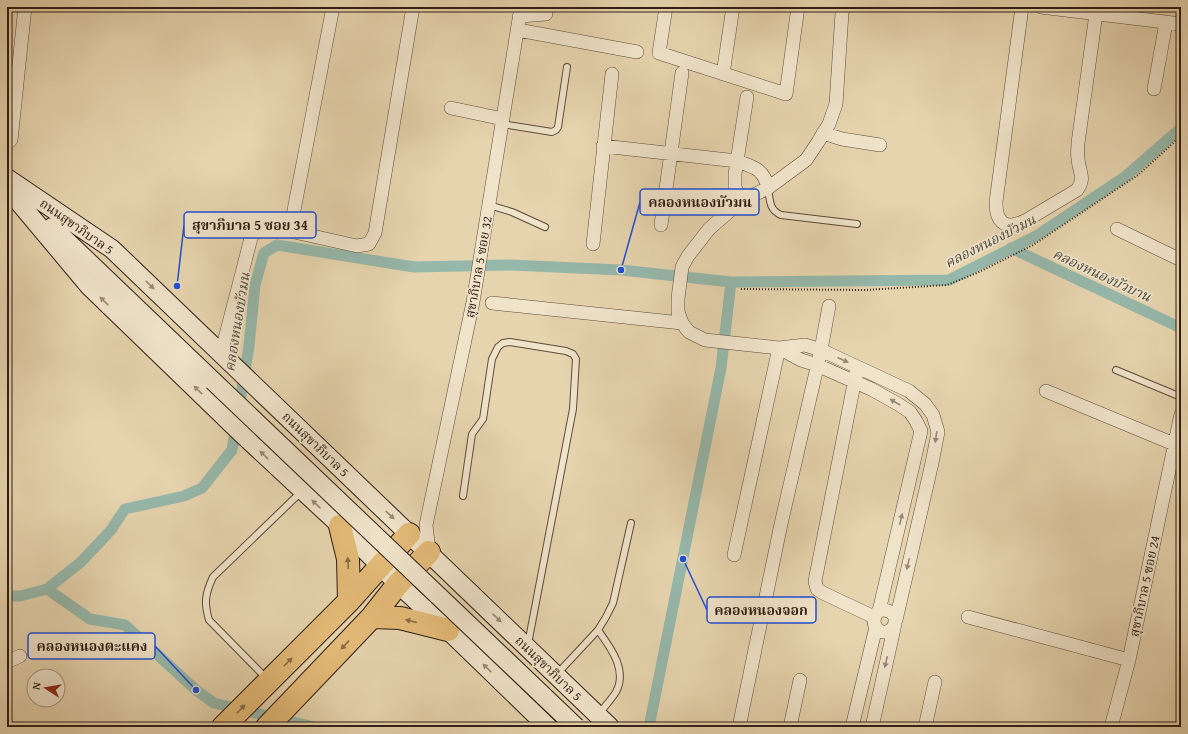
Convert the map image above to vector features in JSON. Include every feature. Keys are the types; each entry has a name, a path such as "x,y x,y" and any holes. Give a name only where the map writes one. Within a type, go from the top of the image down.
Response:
{"highway":[{"path":"342,528 348,559 348,601"},
{"path":"224,727 418,529"},
{"path":"267,727 372,617 398,584 429,552"},
{"path":"372,617 400,618 448,630"},
{"path":"307,642 328,663"}],"main road":[{"name":"ถนนสุขาภิบาล 5","path":"7,178 112,249 370,497 418,529 429,552 604,721"},
{"name":"ถนนสุขาภิบาล 5","path":"7,183 576,727"},
{"name":"ถนนสุขาภิบาล 5","path":"7,188 89,286 548,727"},
{"path":"342,528 359,531 364,529 370,520 373,506 370,497"},
{"path":"448,630 446,620 452,603 467,595 474,596"}],"street":[{"path":"7,143 11,140 25,7"},
{"path":"290,232 333,7"},
{"path":"227,359 252,235 256,231 290,232 357,246 369,244 375,233 413,7"},
{"path":"666,7 659,53 786,94 798,7"},
{"path":"723,74 733,7"},
{"path":"844,7 842,13 836,104 829,124 806,160 768,188 741,201 709,229 688,256 682,267 678,298 678,312 685,329 696,337 705,340 779,348 805,345 821,350 909,391 925,404 933,415 938,432 932,463 872,727"},
{"path":"1022,7 996,202 998,219 1000,222 1008,225 1016,225 1024,221 1077,190 1081,184 1082,177 1078,159 1078,143 1096,14"},
{"path":"1041,7 1181,24"},
{"path":"520,11 546,14"},
{"name":"สุขาภิบาล 5 ซอย 32","path":"418,529 477,275 520,11"},
{"path":"1154,89 1166,23"},
{"path":"518,30 637,52"},
{"path":"661,225 682,73"},
{"path":"593,244 612,74"},
{"path":"741,201 735,187 735,174 747,97"},
{"path":"451,108 503,122"},
{"path":"823,133 842,139 880,145"},
{"path":"603,146 737,161 763,173 768,188"},
{"path":"1116,229 1181,260"},
{"path":"492,304 682,323"},
{"path":"739,727 821,350 829,306"},
{"path":"801,360 805,345"},
{"path":"779,348 801,360 817,365 854,381 898,404 910,412 921,432 876,618 852,727"},
{"path":"734,555 779,348"},
{"path":"858,367 815,581 817,589 823,593 876,618"},
{"path":"1046,391 1174,444"},
{"name":"สุขาภิบาล 5 ซอย 24","path":"1111,727 1129,660 1181,414"},
{"path":"915,460 932,463"},
{"path":"885,610 890,611 894,615 895,622 891,630 885,632 878,630 876,618 885,610"},
{"path":"968,617 1129,660"},
{"path":"7,662 20,656"},
{"path":"790,727 800,680"},
{"path":"925,727 935,682"}],"lane":[{"path":"503,122 552,132 556,130 558,127 566,67"},
{"path":"768,188 771,208 781,215 857,224"},
{"path":"489,205 512,212 545,227"},
{"path":"463,496 472,434 483,419 492,359 498,347 503,343 510,342 566,351 573,354 576,359 573,409 527,648"},
{"path":"1116,370 1181,398"},
{"path":"267,682 209,620 206,608 206,592 213,577 302,491"},
{"path":"556,675 598,630 613,603 631,523"},
{"path":"598,630 612,649 618,664 620,679 604,721"}],"path":[{"path":"741,289 865,290 947,285 1033,246 1138,175 1181,136"}],"waterway":[{"name":"คลองหนองบัวมน","path":"7,596 20,596 47,589 81,562 111,530 125,509 184,496 202,488 232,450 249,346 255,285 264,253 277,245 414,267 511,265 621,270 731,282 949,280 1036,236 1126,176 1181,128"},
{"name":"คลองหนองบัวบาน","path":"1011,248 1181,328"},
{"path":"649,727 721,368 731,282"},
{"path":"47,589 90,619 125,625 196,690 214,703 314,727"}],"place":[{"name":"คลองหนองบัวมน","path":"621,270"},
{"name":"สุขาภิบาล 5 ซอย 34","path":"177,286"},
{"name":"คลองหนองจอก","path":"683,559"},
{"name":"คลองหนองตะแคง","path":"196,690"}]}
